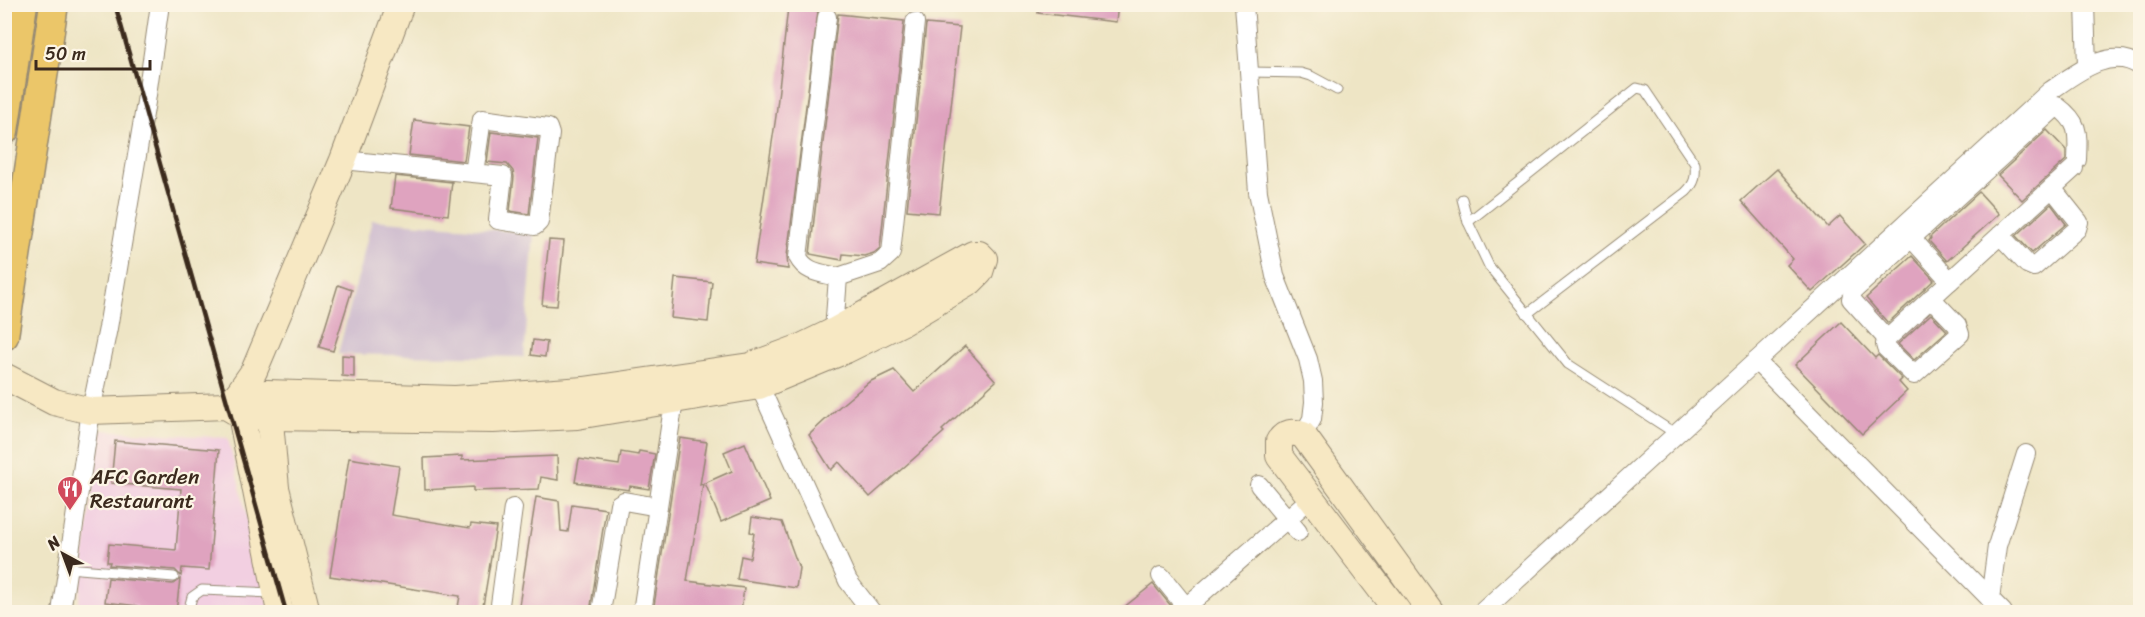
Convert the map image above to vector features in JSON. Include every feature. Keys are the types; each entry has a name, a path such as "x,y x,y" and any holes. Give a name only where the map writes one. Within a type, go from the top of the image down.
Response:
{"main road":[{"path":"4,131 9,75 23,4"},
{"path":"4,336 54,4"}],"street":[{"path":"62,612 91,411 112,306 160,4"},
{"path":"278,603 235,405 254,371 343,160 401,4"},
{"path":"1244,4 1258,192 1275,276 1308,359 1313,381 1312,419 1303,435"},
{"path":"2085,4 2087,66"},
{"path":"827,17 798,257 802,266 838,277 880,263 891,253 915,22"},
{"path":"1482,612 1756,361 1907,233 2087,66 2110,59 2121,59 2133,61 2140,66"},
{"path":"1931,298 1957,325 1960,334 1914,375 1886,348 1887,339 1931,298 2052,188 2075,164 2076,126 2052,100"},
{"path":"343,160 502,176 499,222 535,226 539,222 550,134 548,128 482,119 474,173"},
{"path":"2000,235 2027,264 2031,267 2037,266 2079,226 2078,218 2052,188"},
{"path":"1907,233 1950,281"},
{"path":"1887,339 1850,295 1907,233"},
{"path":"4,376 54,402 91,411 455,399 576,404 674,401 755,376 801,347 840,341 903,322 970,282 980,272 984,259 981,255 973,254 840,341"},
{"path":"838,277 840,341"},
{"path":"1756,361 2003,612"},
{"path":"254,371 268,405 276,488 307,612"},
{"path":"576,404 755,376"},
{"path":"755,376 848,581 872,612"},
{"path":"642,612 674,401"},
{"path":"1398,612 1279,456 1279,441 1283,436 1294,432 1303,435 1431,612"},
{"path":"1990,599 1997,546 2026,454"},
{"path":"1259,485 1292,525"},
{"path":"1161,576 1188,610 1292,525 1311,498"},
{"path":"601,612 619,504 624,501 658,507"},
{"path":"499,612 513,508"}],"lane":[{"path":"1249,72 1301,73 1337,90"},
{"path":"1468,222 1637,88 1644,90 1695,164 1694,185 1527,314"},
{"path":"1462,199 1468,222 1489,266 1575,370 1676,434"},
{"path":"68,568 174,577"},
{"path":"188,612 192,597 202,590 278,603"}],"shaded area":[{"path":"372,220 534,233 524,357 338,354"},
{"path":"100,430 228,438 270,612 104,612 78,607"}],"building":[{"path":"1038,4 1118,4 1116,22 1038,13"},
{"path":"788,7 818,11 787,256 788,269 754,264 776,116"},
{"path":"838,14 904,21 880,248 864,256 843,254 842,260 810,254"},
{"path":"926,24 960,27 939,213 907,210"},
{"path":"414,120 469,127 464,161 409,155"},
{"path":"2047,130 2066,150 2066,160 2022,200 1998,175"},
{"path":"491,132 538,138 529,214 510,211 513,171 507,164 487,162"},
{"path":"1777,169 1828,227 1840,216 1865,244 1812,292 1787,265 1793,259 1741,201"},
{"path":"395,176 452,182 448,215 391,208"},
{"path":"1979,192 1999,214 1947,261 1929,241 1930,237"},
{"path":"2051,204 2066,224 2032,253 2016,236"},
{"path":"549,240 564,241 557,306 542,305"},
{"path":"1912,256 1934,280 1888,323 1866,298"},
{"path":"675,278 712,282 708,322 671,318"},
{"path":"338,285 352,290 333,351 319,347"},
{"path":"1931,314 1947,331 1914,360 1898,344"},
{"path":"1841,322 1875,358 1878,355 1902,379 1899,382 1907,391 1862,434 1795,365"},
{"path":"533,340 547,342 545,357 531,355"},
{"path":"965,346 996,381 942,430 944,432 870,497 839,462 831,470 809,435 839,407 869,382 894,370 914,392"},
{"path":"342,355 354,356 354,377 342,376"},
{"path":"680,438 707,442 700,485 703,484 687,581 744,588 741,612 653,612"},
{"path":"115,441 219,450 209,570 182,568 181,576 175,570 109,565 110,562 107,562 109,544 176,550 181,489 111,483"},
{"path":"745,443 770,501 721,522 705,483 732,471 724,452"},
{"path":"639,451 655,454 649,489 630,486 629,490 575,482 579,459 619,465 621,452 638,455"},
{"path":"462,456 462,460 557,456 558,480 541,477 539,489 473,491 473,487 425,490 424,458"},
{"path":"349,458 399,466 391,515 470,528 471,524 496,527 482,612 457,612 460,596 330,576"},
{"path":"536,497 559,501 561,531 568,532 572,504 606,509 590,612 544,608 543,612 518,612"},
{"path":"752,517 782,522 799,568 796,588 737,579 741,556 750,558 754,533 750,532"},
{"path":"108,578 173,584 180,579 176,612 136,612 137,606 105,602"},
{"path":"1153,584 1176,612 1118,612"}],"railway":[{"path":"115,4 286,612"}],"place":[{"name":"AFC Garden Restaurant","path":"70,512"}]}
